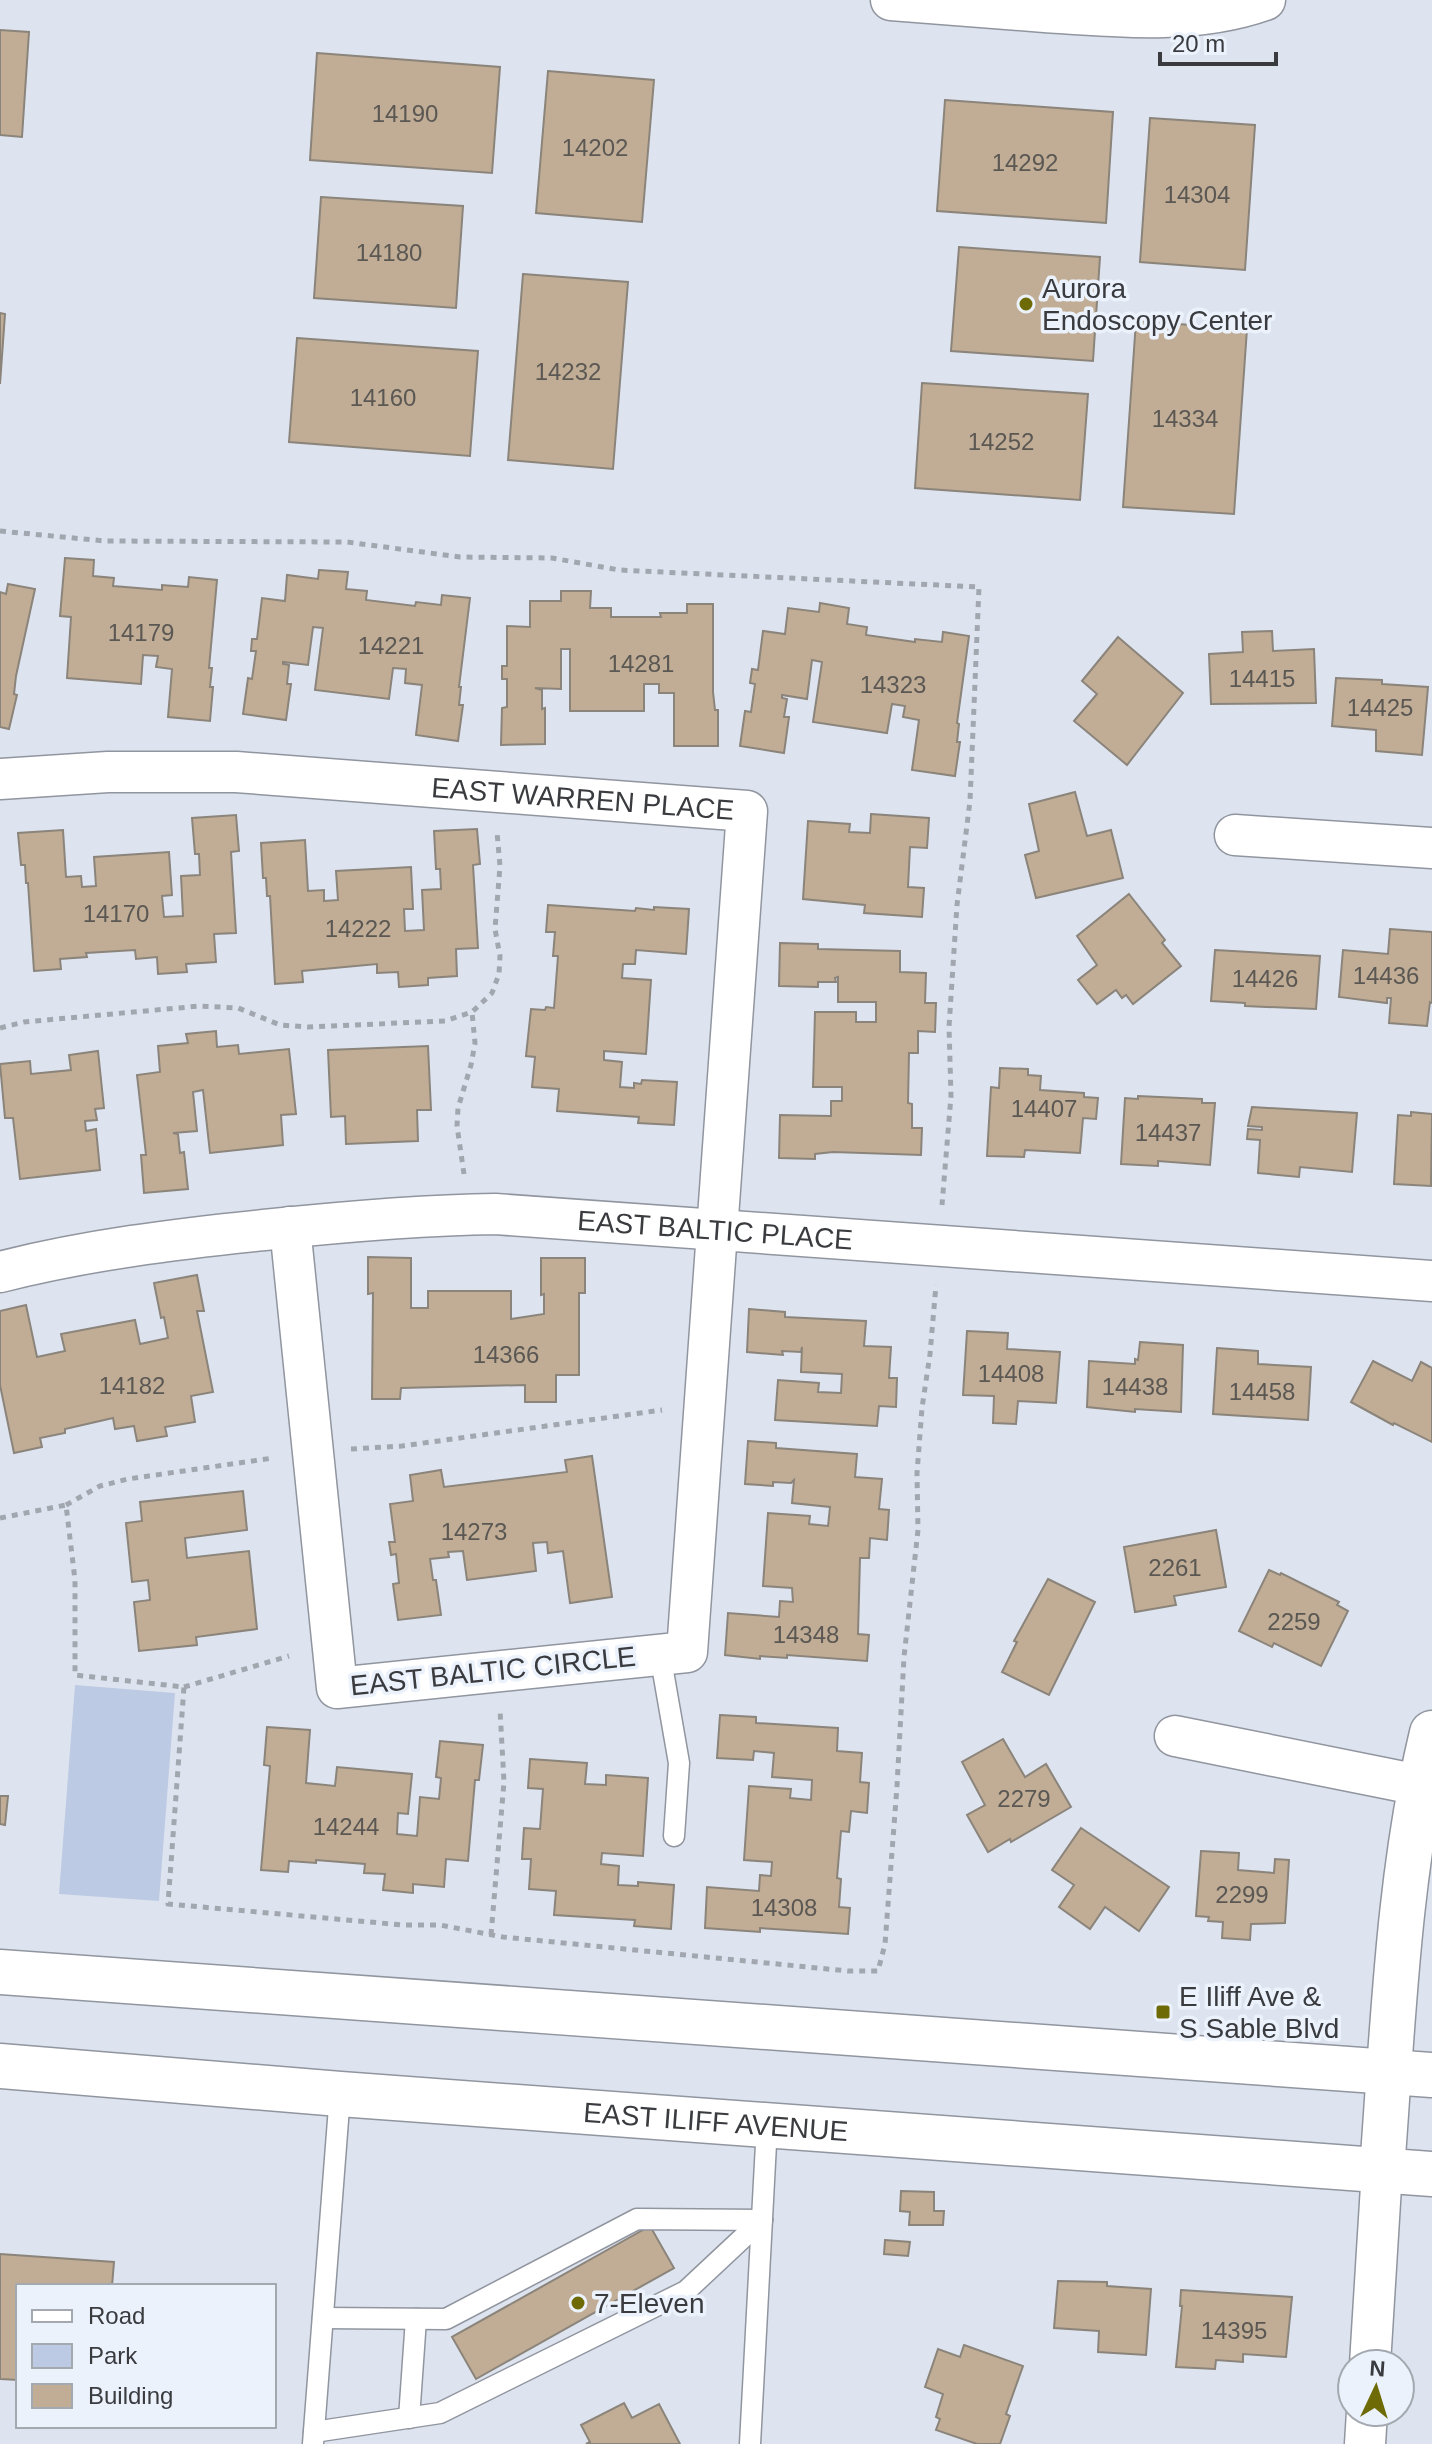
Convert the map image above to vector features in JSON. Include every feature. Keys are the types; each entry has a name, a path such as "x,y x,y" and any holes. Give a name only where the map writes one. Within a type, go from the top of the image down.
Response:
{"main road":[{"path":"1382,2170 1411,2073 1401,1931 1419,1785 1432,1733"},
{"path":"0,1972 1411,2073"},
{"name":"EAST ILIFF AVENUE","path":"0,2066 1432,2174"}],"street":[{"path":"891,0 1116,17 1197,15 1265,0"},
{"name":"EAST WARREN PLACE","path":"0,779 108,772 236,772 747,811 718,1228"},
{"path":"1235,835 1432,848"},
{"name":"EAST BALTIC PLACE","path":"0,1272 51,1259 147,1242 367,1219 495,1214 1432,1281"},
{"name":"EAST BALTIC CIRCLE","path":"290,1227 337,1688 687,1652 718,1228"},
{"path":"1175,1736 1419,1785"},
{"path":"1371,2348 1382,2170"}],"lane":[{"path":"660,1654 679,1763 674,1836"},
{"path":"340,2094 313,2438 440,2413 686,2291 762,2220"},
{"path":"750,2444 767,2125"},
{"path":"323,2318 446,2319 637,2219 762,2220"},
{"path":"409,2418 416,2319"}],"path":[{"path":"0,531 105,541 347,542 460,557 552,558 619,570 979,587 970,801 957,905 949,1027 951,1096 942,1205"},
{"path":"0,1028 24,1022 200,1006 238,1008 280,1025 308,1027 445,1021 472,1012 492,993 499,974 500,956 495,929 500,866 497,823"},
{"path":"464,1174 457,1126 458,1108 475,1043 472,1012"},
{"path":"184,1687 168,1904 403,1925 440,1925 491,1935 848,1971 878,1971 885,1944 903,1670 918,1530 917,1473 921,1421 937,1276"},
{"path":"338,1450 402,1446 662,1410"},
{"path":"0,1518 66,1505 100,1486 128,1479 273,1458"},
{"path":"66,1505 77,1613 75,1675 184,1687 289,1656"},
{"path":"491,1935 504,1782 499,1697"}],"green space":[{"path":"75,1685 175,1693 159,1901 59,1894"}],"building":[{"path":"0,30 29,32 22,137 0,135"},
{"path":"317,53 500,67 492,173 310,160"},
{"path":"548,71 654,80 642,222 536,213"},
{"path":"945,100 1113,112 1106,223 937,211"},
{"path":"1150,118 1255,125 1245,270 1140,262"},
{"path":"321,197 463,206 456,308 314,298"},
{"name":"Aurora Endoscopy Center","path":"959,247 1100,257 1093,361 951,351"},
{"path":"523,274 628,282 613,469 508,460"},
{"path":"0,313 5,314 0,384"},
{"path":"1136,321 1247,329 1234,514 1123,507"},
{"path":"297,338 478,351 470,456 289,442"},
{"path":"922,383 1088,394 1080,500 915,488"},
{"path":"65,558 94,560 93,576 114,578 113,586 162,590 162,585 188,587 189,577 217,580 209,668 212,668 210,687 213,687 210,721 168,717 172,669 156,667 158,656 143,655 141,684 67,678 71,617 60,616"},
{"path":"319,570 348,572 346,589 367,591 366,600 415,606 416,602 441,605 442,595 470,598 459,687 459,705 463,705 458,741 416,735 422,685 405,683 406,669 393,668 389,699 315,690 323,628 313,627 308,665 283,662 289,665 287,684 291,684 286,720 243,714 256,651 251,651 252,639 257,639 262,598 285,601 287,575 318,579"},
{"path":"8,584 35,589 16,676 14,694 17,695 9,729 0,727 0,592 6,594"},
{"path":"561,591 591,591 590,608 611,608 611,617 661,617 660,613 687,613 687,604 713,604 713,692 715,710 718,710 718,746 674,746 674,693 659,693 659,684 644,684 644,711 570,711 570,649 561,649 561,689 535,688 542,690 545,744 501,745 502,708 507,707 507,679 502,679 502,666 507,666 507,626 530,627 530,601 561,601"},
{"path":"820,603 849,608 847,624 867,627 866,635 915,642 915,639 942,642 943,632 969,636 957,723 957,742 960,742 955,776 912,770 919,720 903,717 905,706 892,704 887,733 813,722 822,662 812,660 807,699 782,695 787,699 784,717 789,717 784,753 740,746 745,711 751,712 755,684 750,683 752,669 758,670 763,631 785,634 788,608 819,612"},
{"path":"1272,631 1273,651 1314,649 1316,703 1211,704 1209,654 1243,652 1242,632"},
{"path":"1118,637 1183,693 1127,765 1074,721 1097,694 1082,681"},
{"path":"1336,678 1382,680 1382,684 1428,687 1422,755 1376,751 1376,730 1332,726"},
{"path":"1075,792 1087,836 1111,830 1123,878 1036,898 1025,855 1039,851 1029,804"},
{"path":"871,814 929,818 927,848 910,847 908,887 924,888 922,917 864,913 865,905 803,899 808,821 850,824 849,832 870,833"},
{"path":"236,815 239,851 231,852 236,933 214,934 216,962 186,964 187,972 158,974 157,957 136,959 135,950 86,953 87,957 60,959 61,969 34,971 28,883 25,865 21,865 18,833 63,830 66,877 81,876 82,887 96,886 94,857 169,852 172,895 162,896 164,917 183,916 181,876 200,875 192,818"},
{"path":"477,829 480,864 473,865 478,948 456,949 457,976 428,978 428,985 399,987 398,972 377,973 377,964 302,971 303,982 275,984 270,896 267,896 266,878 263,878 261,843 305,840 308,891 324,890 324,901 338,900 336,871 411,867 413,909 404,909 405,931 424,930 422,890 441,889 440,869 436,869 434,831"},
{"path":"1129,894 1181,966 1133,1004 1126,995 1122,998 1116,990 1097,1004 1078,980 1097,965 1077,936"},
{"path":"548,905 635,911 636,908 654,910 654,907 689,909 686,954 636,950 635,964 623,964 622,978 651,980 646,1054 604,1051 604,1060 622,1062 620,1087 634,1088 634,1083 641,1084 642,1080 677,1082 674,1125 638,1123 639,1117 557,1111 559,1089 532,1087 535,1057 526,1056 531,1009 554,1008 558,956 553,956 555,932 546,932"},
{"path":"1390,929 1432,932 1432,1003 1427,1026 1389,1023 1391,998 1387,998 1387,1003 1339,997 1343,950 1388,954"},
{"path":"780,943 818,944 818,949 900,951 900,972 926,973 925,1003 936,1003 935,1032 918,1031 918,1053 909,1053 908,1103 912,1104 912,1128 922,1128 921,1155 833,1152 815,1154 815,1159 779,1158 780,1115 831,1116 831,1101 842,1101 842,1087 813,1087 815,1012 856,1012 856,1022 876,1022 876,1002 838,1002 838,977 835,978 836,982 818,982 818,987 779,986"},
{"path":"1215,950 1320,956 1316,1009 1245,1006 1245,1003 1211,1001"},
{"path":"216,1031 217,1047 238,1045 239,1054 289,1049 296,1114 281,1115 283,1145 210,1153 203,1090 193,1092 197,1131 173,1133 178,1134 180,1153 184,1152 188,1189 144,1193 141,1155 146,1155 137,1075 160,1072 158,1046 188,1043 186,1034"},
{"path":"428,1046 431,1110 417,1110 418,1141 346,1144 345,1116 331,1117 328,1050"},
{"path":"98,1051 104,1108 95,1109 97,1120 85,1121 86,1131 96,1129 100,1170 20,1179 13,1118 5,1118 0,1064 30,1061 31,1074 71,1070 69,1055"},
{"path":"1000,1068 1028,1069 1028,1075 1041,1076 1040,1090 1084,1093 1084,1097 1098,1098 1096,1119 1083,1118 1080,1153 1025,1150 1024,1157 987,1156 991,1087 999,1088"},
{"path":"1138,1096 1202,1099 1202,1103 1215,1103 1210,1165 1158,1161 1158,1166 1121,1164 1125,1098 1138,1099"},
{"path":"1252,1107 1357,1113 1352,1172 1300,1167 1299,1177 1258,1173 1260,1140 1247,1139 1248,1129 1262,1130 1262,1127 1248,1126"},
{"path":"1411,1112 1432,1114 1431,1186 1394,1184 1398,1115 1411,1116"},
{"path":"368,1257 411,1258 411,1308 428,1308 428,1291 511,1291 511,1319 544,1314 541,1258 585,1258 585,1293 579,1293 579,1375 556,1375 556,1402 525,1402 525,1385 401,1388 400,1399 372,1399 373,1293 368,1294"},
{"path":"197,1275 204,1311 197,1311 213,1392 191,1396 195,1422 165,1427 167,1436 137,1441 134,1426 115,1429 113,1418 65,1429 65,1433 40,1438 42,1447 14,1453 0,1385 0,1311 26,1305 37,1357 65,1351 61,1334 135,1320 140,1344 168,1338 154,1283"},
{"path":"749,1309 785,1312 785,1317 866,1321 864,1346 891,1347 889,1378 897,1378 896,1407 879,1406 877,1426 775,1420 778,1380 819,1383 818,1392 841,1393 842,1374 801,1372 802,1347 801,1352 782,1351 783,1355 747,1352"},
{"path":"967,1331 1008,1333 1007,1349 1060,1352 1056,1403 1018,1401 1016,1424 993,1423 994,1396 963,1395"},
{"path":"1140,1342 1183,1345 1181,1412 1135,1409 1135,1412 1087,1407 1089,1361 1135,1364"},
{"path":"1217,1348 1258,1351 1258,1364 1311,1367 1308,1420 1213,1414"},
{"path":"1373,1361 1412,1381 1421,1362 1432,1368 1432,1442 1351,1402"},
{"path":"748,1441 776,1443 776,1448 857,1454 855,1477 882,1479 879,1509 889,1510 887,1540 870,1538 869,1558 860,1558 858,1634 869,1635 867,1661 787,1655 787,1658 760,1656 760,1659 725,1655 728,1613 779,1617 780,1601 793,1602 792,1588 763,1586 768,1513 810,1516 809,1524 828,1526 830,1507 792,1503 794,1480 791,1483 773,1482 773,1486 745,1484"},
{"path":"592,1456 612,1597 570,1603 563,1551 548,1553 547,1542 533,1543 536,1571 467,1580 463,1551 448,1552 449,1557 430,1559 441,1615 398,1620 393,1584 399,1583 396,1554 391,1555 389,1542 395,1542 390,1504 413,1501 410,1475 441,1470 444,1487 567,1472 565,1460"},
{"path":"243,1491 247,1530 185,1538 187,1558 249,1551 257,1629 196,1637 197,1645 139,1651 134,1602 150,1600 148,1580 132,1582 126,1523 142,1521 140,1502"},
{"path":"1216,1530 1226,1587 1174,1596 1176,1605 1135,1612 1124,1547"},
{"path":"1269,1570 1339,1602 1337,1605 1348,1611 1321,1666 1274,1643 1272,1647 1239,1631"},
{"path":"1048,1579 1095,1602 1049,1695 1002,1672 1017,1642 1014,1641"},
{"path":"720,1715 756,1717 756,1723 838,1728 837,1751 862,1753 860,1782 869,1783 867,1813 851,1811 849,1832 841,1831 837,1878 841,1879 839,1907 850,1908 848,1934 705,1928 707,1887 759,1891 760,1875 771,1876 772,1862 744,1860 749,1786 791,1789 790,1798 811,1800 812,1780 772,1777 774,1753 754,1751 753,1760 717,1758"},
{"path":"267,1727 310,1730 306,1783 335,1786 337,1767 412,1774 408,1814 398,1813 397,1834 417,1836 420,1797 439,1799 441,1778 436,1777 440,1741 483,1745 479,1780 475,1780 468,1861 446,1859 444,1887 413,1884 413,1893 383,1890 385,1874 364,1873 365,1864 289,1861 288,1872 261,1870 270,1766 264,1765"},
{"path":"1003,1739 1025,1777 1046,1764 1071,1807 988,1852 967,1815 985,1805 962,1762"},
{"path":"530,1759 587,1763 585,1784 606,1785 606,1775 648,1778 643,1856 602,1853 601,1864 619,1866 618,1885 638,1886 638,1882 674,1885 671,1929 634,1926 635,1920 554,1915 556,1891 529,1889 531,1859 522,1859 524,1828 540,1829 543,1789 528,1788"},
{"path":"0,1796 8,1796 5,1825 0,1824"},
{"path":"1081,1828 1169,1887 1139,1931 1105,1907 1090,1929 1059,1907 1074,1885 1052,1870"},
{"path":"1201,1851 1239,1853 1238,1870 1274,1873 1275,1859 1289,1860 1285,1923 1251,1924 1250,1940 1222,1938 1223,1922 1196,1916"},
{"path":"901,2191 934,2192 934,2211 944,2211 943,2225 909,2225 910,2212 900,2211"},
{"path":"650,2226 674,2268 476,2379 452,2337"},
{"path":"885,2240 910,2242 908,2256 884,2254"},
{"path":"0,2254 114,2262 112,2284 16,2284 16,2380 0,2379"},
{"path":"1058,2281 1107,2282 1107,2286 1151,2289 1146,2355 1098,2352 1099,2331 1054,2328"},
{"path":"1181,2290 1292,2297 1286,2357 1243,2354 1243,2362 1216,2360 1215,2369 1176,2367"},
{"path":"964,2345 1023,2366 1006,2414 1010,2416 1000,2444 977,2444 936,2430 940,2419 936,2417 943,2394 925,2387 938,2349 960,2357"},
{"path":"624,2403 632,2418 659,2404 680,2444 586,2444 590,2442 581,2425"}],"place":[{"name":"Aurora Endoscopy Center","path":"1026,304"},
{"name":"E Iliff Ave & S Sable Blvd","path":"1163,2012"},
{"name":"7-Eleven","path":"578,2303"}]}
